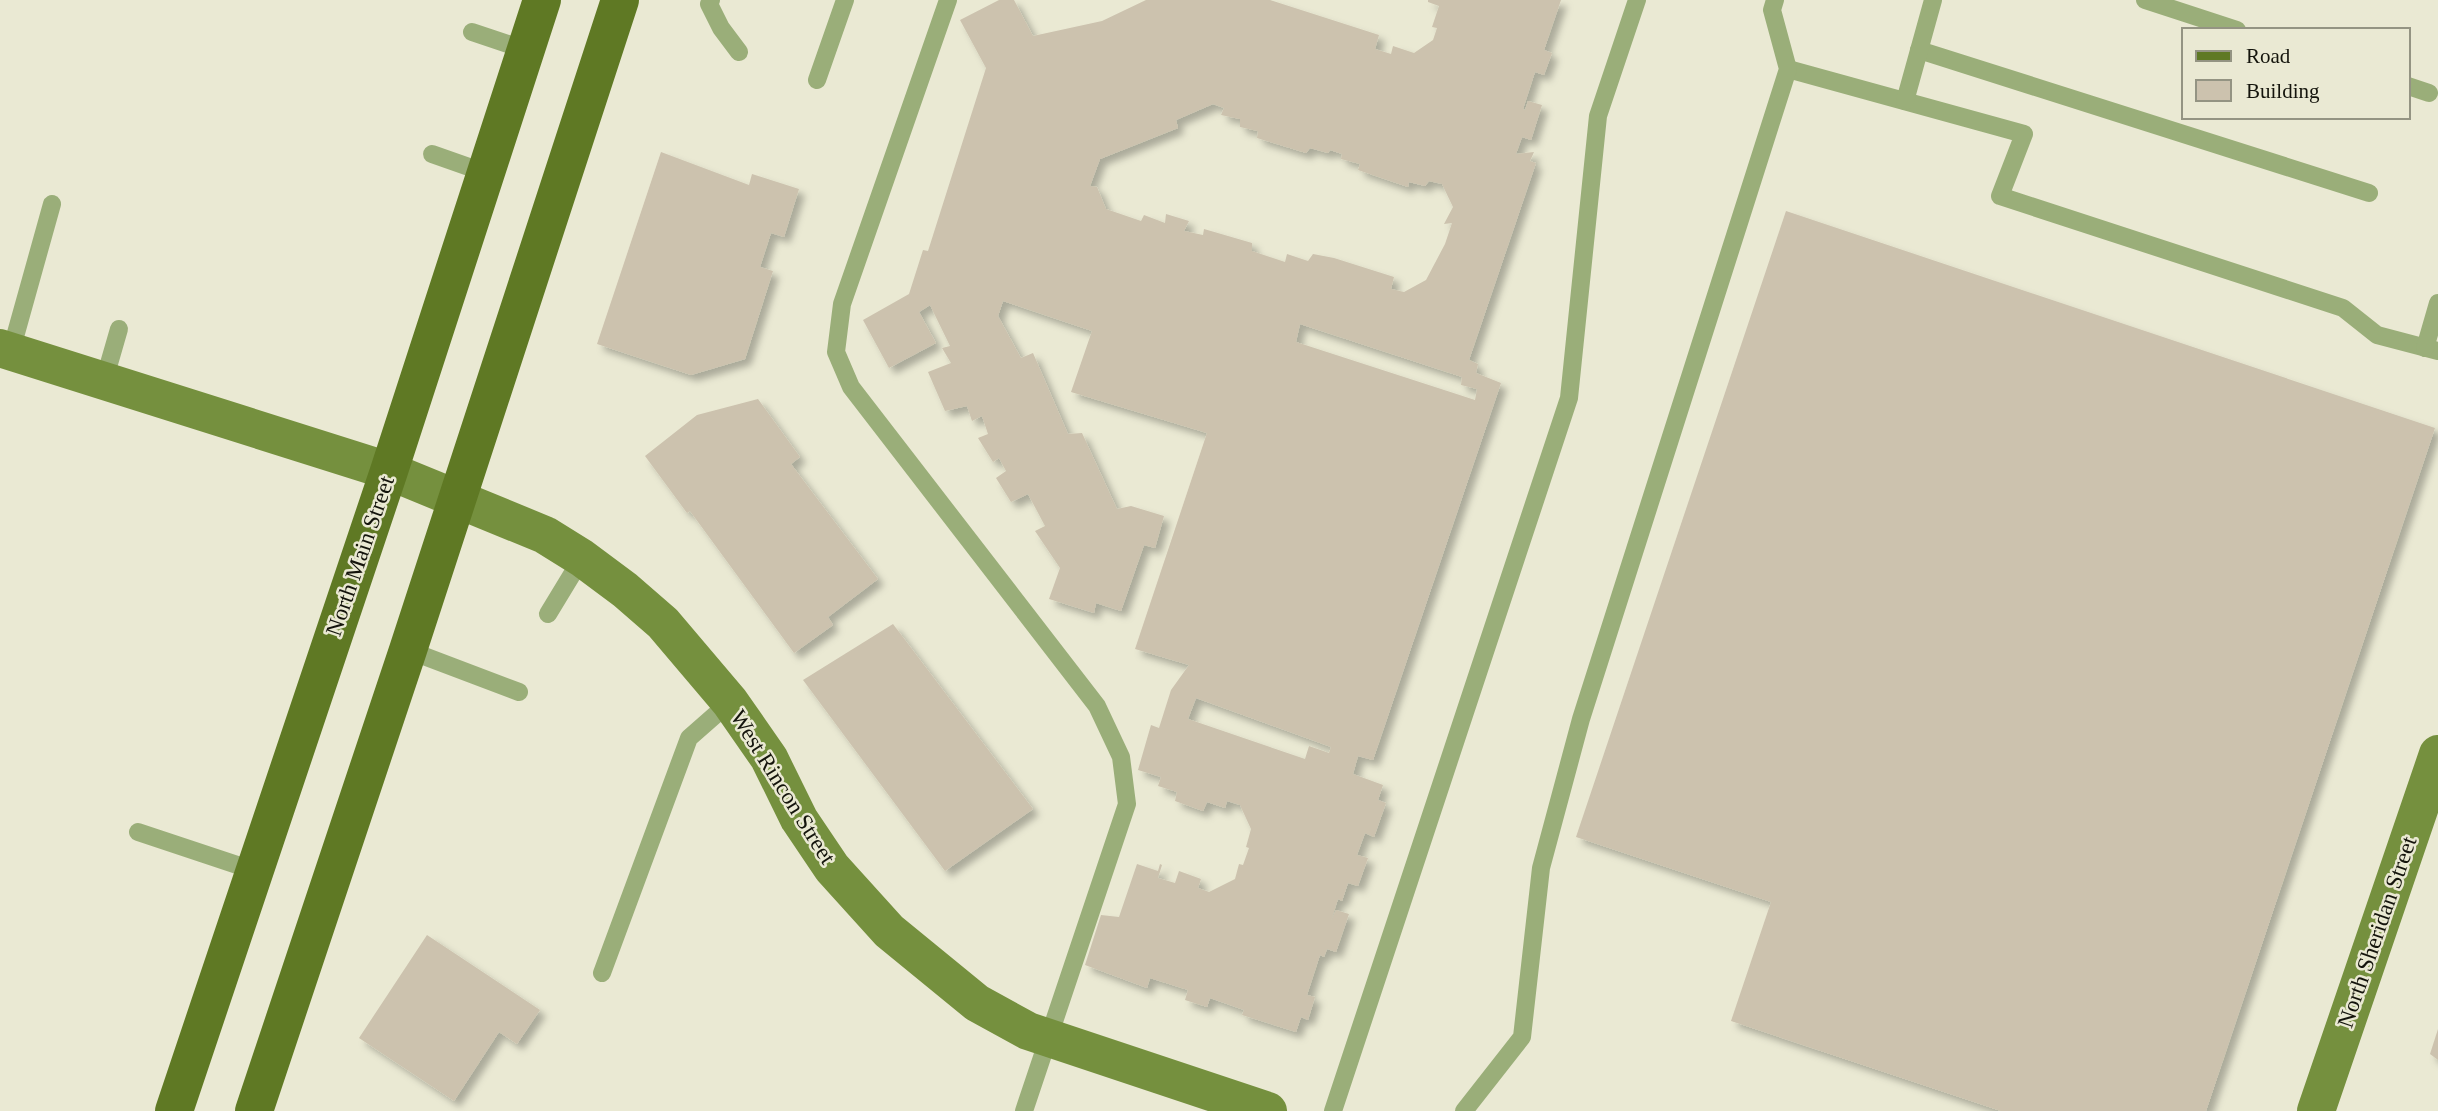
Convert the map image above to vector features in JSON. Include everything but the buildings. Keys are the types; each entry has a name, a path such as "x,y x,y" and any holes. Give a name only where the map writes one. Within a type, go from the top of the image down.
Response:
{"main road":[{"name":"North Main Street","path":"174,1111 389,471 542,0"},
{"path":"254,1111 620,0"}],"street":[{"name":"West Rincon Street","path":"6,349 389,471 527,526 582,558 663,622 730,702 769,758 811,838 860,901 889,931 977,1003 1028,1031 1268,1111"},
{"name":"North Sheridan Street","path":"2316,1111 2432,794 2438,754"}],"lane":[{"path":"711,0 709,4 720,28 739,51"},
{"path":"817,79 845,0"},
{"path":"948,0 842,304 836,352 851,387 1097,706 1121,757 1127,804 1024,1111"},
{"path":"1333,1111 1569,398 1598,116 1637,0"},
{"path":"1464,1111 1522,1037 1541,868 1581,719 1788,69 1772,10 1775,0"},
{"path":"1905,101 1933,0"},
{"path":"2146,0 2231,28"},
{"path":"472,32 526,50"},
{"path":"1919,50 2369,193"},
{"path":"1788,69 2024,134 2000,196 2343,308 2377,335 2431,350 2438,303"},
{"path":"2410,87 2429,93"},
{"path":"432,154 486,173"},
{"path":"6,349 52,204"},
{"path":"104,381 119,329"},
{"path":"548,614 582,558"},
{"path":"408,650 519,692"},
{"path":"602,973 689,738 730,702"},
{"path":"138,832 255,871"}]}
